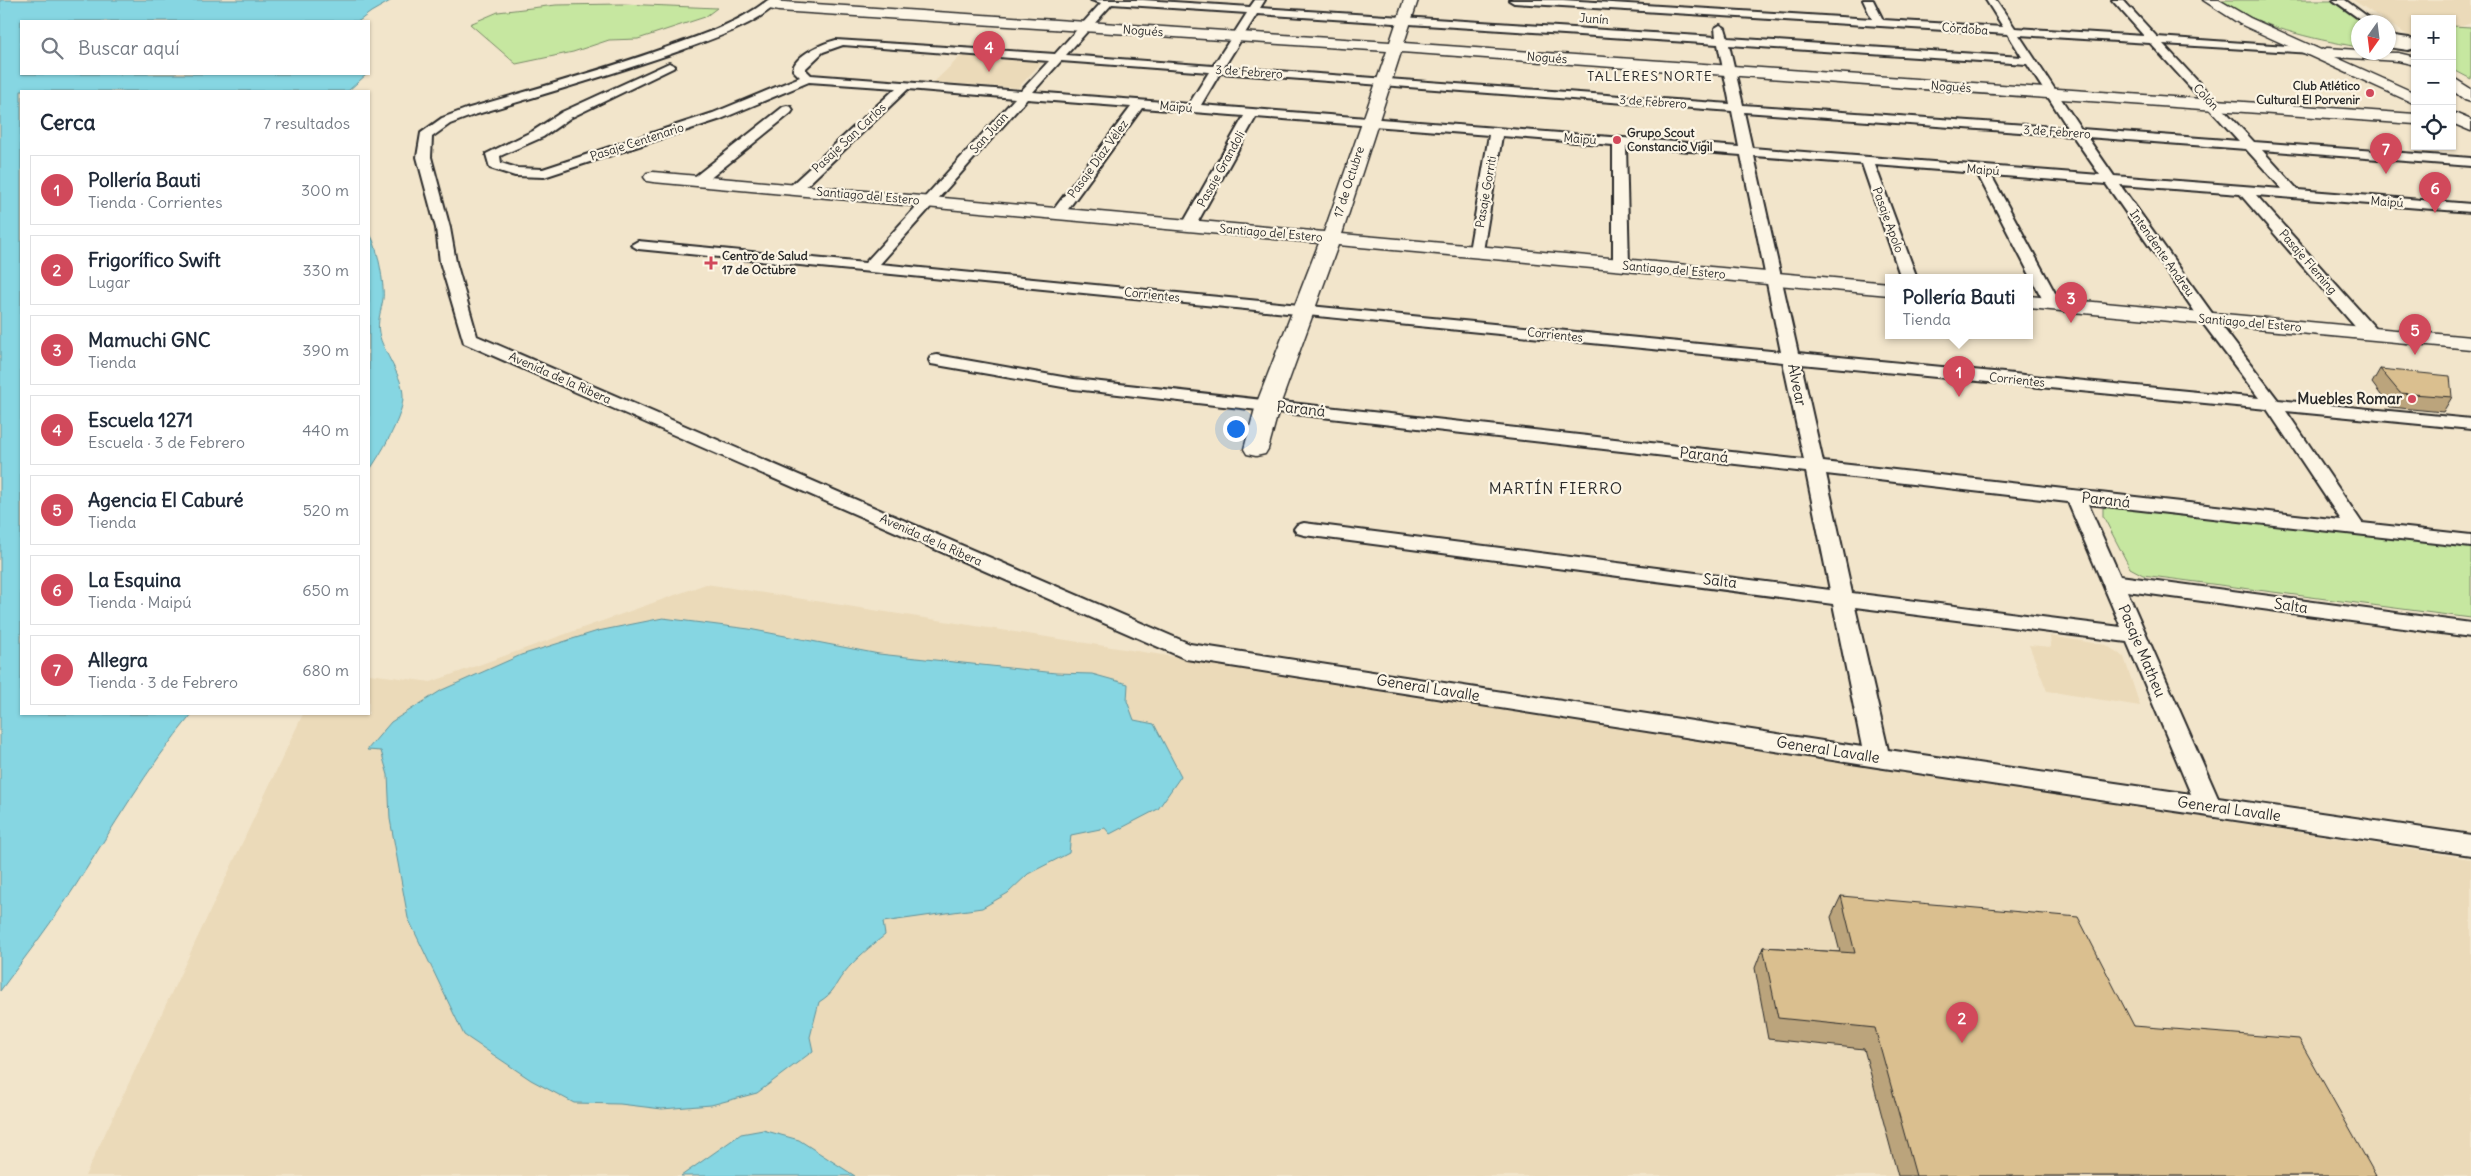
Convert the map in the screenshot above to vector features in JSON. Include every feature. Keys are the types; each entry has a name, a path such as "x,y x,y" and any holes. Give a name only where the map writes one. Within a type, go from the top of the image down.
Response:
{"street":[{"name":"Junín","path":"1105,0 2030,61"},
{"name":"San Juan","path":"869,266 1085,28 1105,0"},
{"path":"1193,108 1260,0"},
{"name":"17 de Octubre","path":"1256,449 1268,405 1331,238 1410,0"},
{"name":"Córdoba","path":"1514,0 2351,53"},
{"path":"1740,0 1743,14"},
{"path":"1868,0 1879,23"},
{"name":"Intendente Andreu","path":"1991,0 2077,133 2208,318 2273,405 2356,528"},
{"name":"Colón","path":"2117,0 2296,195"},
{"path":"2210,0 2234,15 2356,66 2411,95"},
{"path":"2338,0 2360,15"},
{"name":"Nogués","path":"772,2 779,8 1237,37 2411,119"},
{"name":"Avenida de la Ribera","path":"772,2 736,24 696,41 624,67 470,112 446,121 426,136 424,157 443,228 448,262 470,339 1186,651"},
{"name":"Alvear","path":"1717,13 1877,758"},
{"path":"2234,15 2296,37 2351,49"},
{"path":"2271,29 2411,95"},
{"name":"3 de Febrero","path":"808,78 799,70 799,66 818,50 835,42 2471,162"},
{"name":"Córdoba","path":"2396,57 2411,60"},
{"path":"2354,60 2356,66"},
{"name":"Pasaje Centenario","path":"669,66 566,115 538,134 493,154 495,165 515,172 544,173 718,116 808,78"},
{"name":"Maipú","path":"808,78 2471,208"},
{"path":"2456,85 2471,97"},
{"name":"Pasaje San Carlos","path":"794,190 905,86"},
{"name":"Pasaje Díaz Vélez","path":"1058,213 1139,104"},
{"path":"698,181 787,110"},
{"name":"Pasaje Grandoli","path":"1189,225 1252,113"},
{"name":"Pasaje Gorriti","path":"1476,251 1496,132"},
{"path":"1620,142 1621,265"},
{"name":"Pasaje Apolo","path":"1867,161 1908,274"},
{"path":"1982,170 2053,304"},
{"name":"Santiago del Estero","path":"653,177 1885,289"},
{"name":"Pasaje Fleming","path":"2245,191 2371,334"},
{"name":"Corrientes","path":"638,245 869,266 2471,424"},
{"name":"Santiago del Estero","path":"2033,302 2471,343"},
{"name":"Paraná","path":"937,360 1074,384 2471,542"},
{"name":"Pasaje Matheu","path":"2075,496 2210,806"},
{"name":"Salta","path":"1304,529 1842,596 2135,636"},
{"name":"Salta","path":"2112,582 2471,630"},
{"name":"General Lavalle","path":"1186,651 1877,758 2471,845"}],"shaded area":[{"path":"2353,0 2471,0 2471,22 2456,28 2456,15 2411,15 2411,37 2396,28 2396,15 2376,15"},
{"path":"961,56 1042,62 1018,88 934,82"},
{"path":"706,584 2471,859 2471,1176 85,1176 303,715 370,715 370,674 431,682"},
{"path":"2050,636 2106,645 2124,657 2140,706 2047,691 2029,645 2051,647"}],"green space":[{"path":"2219,0 2333,0 2354,15 2351,15 2351,46 2286,31 2235,10"},
{"path":"622,4 717,8 705,17 638,39 609,40 573,52 516,64 470,24 498,12 556,5"},
{"path":"2456,26 2471,27 2471,79 2456,71"},
{"path":"2115,505 2458,543 2471,548 2471,618 2143,575 2130,568 2103,516 2103,508"}],"water":[{"path":"0,0 392,0 360,20 20,20 20,75 366,75 349,90 20,90 20,715 191,715 145,777 65,901 0,991"},
{"path":"370,235 375,245 383,285 379,333 397,373 403,398 399,416 370,469"},
{"path":"663,618 749,629 879,654 1056,673 1092,674 1128,684 1127,701 1134,720 1154,724 1181,776 1158,809 1110,834 1105,828 1071,835 1069,853 1028,874 1008,893 982,908 883,922 885,935 853,962 831,992 819,1002 810,1037 813,1051 757,1093 711,1105 662,1109 620,1104 574,1103 531,1080 464,1035 408,918 390,819 388,775 381,751 367,750 391,722 442,690 521,655 598,631"},
{"path":"763,1130 799,1140 855,1176 681,1176 741,1134"}],"building":[{"path":"2380,369 2450,376 2452,397 2400,393"},
{"path":"1841,896 2078,917 2134,1026 2299,1039 2376,1176 1916,1176 1875,1028 1778,1018 1763,947 1855,953"}],"place":[{"name":"Escuela 1271","path":"989,72"},
{"name":"Club Atlético Cultural El Porvenir","path":"2370,93"},
{"name":"Grupo Scout Constancio Vigil","path":"1617,140"},
{"name":"Allegra","path":"2386,174"},
{"name":"La Esquina","path":"2435,213"},
{"name":"Centro de Salud 17 de Octubre","path":"711,263"},
{"name":"Mamuchi GNC","path":"2071,323"},
{"name":"Agencia El Caburé","path":"2415,355"},
{"name":"Pollería Bauti","path":"1959,397"},
{"name":"Muebles Romar","path":"2412,399"},
{"name":"Frigorífico Swift","path":"1962,1043"}],"district":[{"name":"TALLERES NORTE","path":"1650,76"},
{"name":"MARTÍN FIERRO","path":"1556,488"}]}
